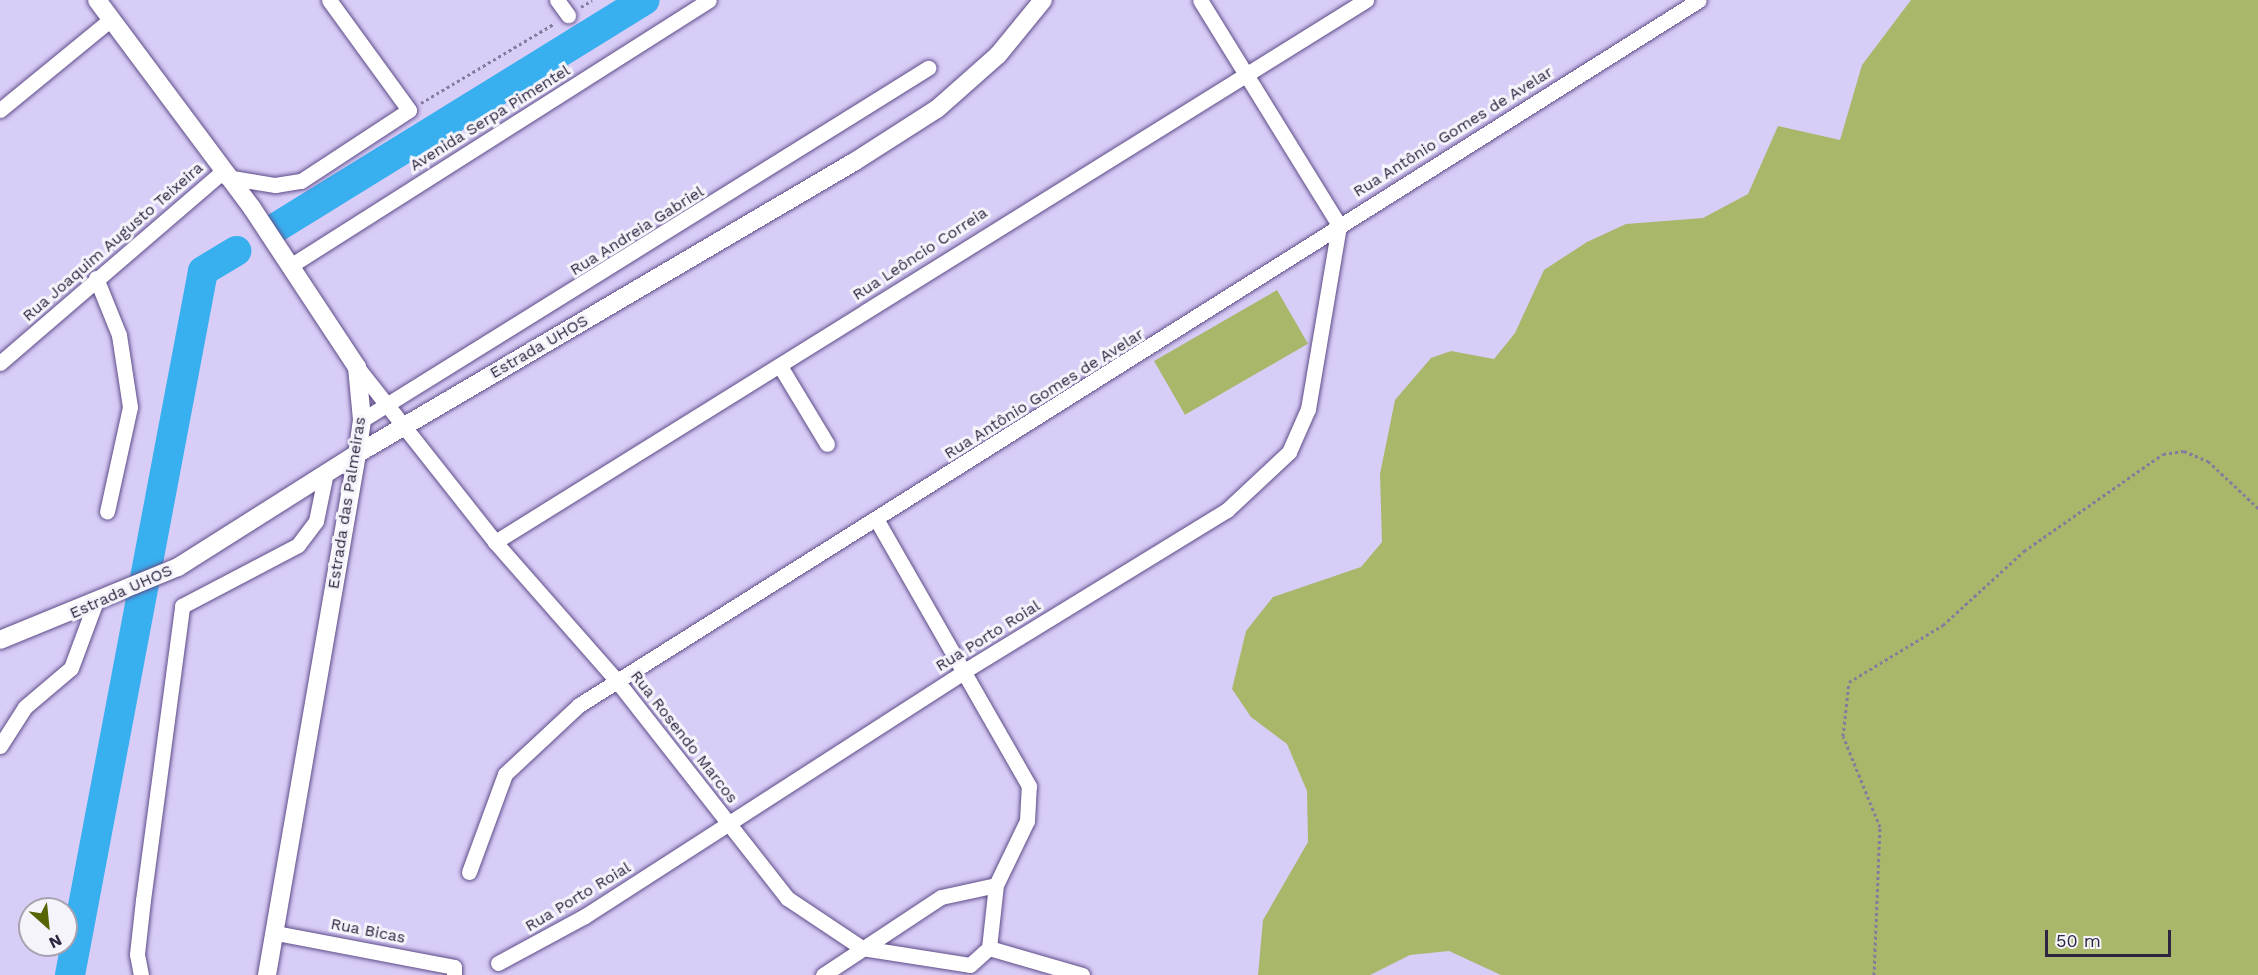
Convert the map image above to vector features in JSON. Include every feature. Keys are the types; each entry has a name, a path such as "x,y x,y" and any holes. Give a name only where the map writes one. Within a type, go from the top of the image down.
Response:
{"street":[{"name":"Estrada das Palmeiras","path":"97,0 224,174 252,208 272,243 290,266 357,367 362,420 357,454 267,975"},
{"path":"224,174 275,185 301,181 409,110 329,0"},
{"path":"557,0 568,15"},
{"name":"Avenida Serpa Pimentel","path":"290,266 709,0"},
{"name":"Estrada UHOS","path":"0,640 118,596 178,567 325,477 357,454 937,109 998,55 1043,0"},
{"path":"1200,0 1339,225"},
{"name":"Rua Leôncio Correia","path":"495,542 1366,0"},
{"name":"Rua Antônio Gomes de Avelar","path":"469,872 505,774 553,725 617,681 877,521 1339,225 1699,0"},
{"path":"0,110 111,19"},
{"name":"Rua Andreia Gabriel","path":"362,420 928,68"},
{"name":"Rua Joaquim Augusto Teixeira","path":"0,363 96,278 224,174"},
{"name":"Rua Porto Roial","path":"498,963 585,916 966,670 1227,510 1289,452 1308,409 1339,225"},
{"path":"96,278 119,335 130,407 107,512"},
{"path":"780,366 827,444"},
{"name":"Rua Rosendo Marcos","path":"357,367 495,542 617,681 787,898 862,948 964,970 989,948"},
{"path":"141,975 137,954 142,900 182,606 298,545 316,521 325,477"},
{"path":"877,521 966,670 1029,786 1027,821 996,885 989,948 1082,975"},
{"path":"0,746 25,707 71,668 93,606"},
{"path":"823,975 955,890 996,885"},
{"name":"Rua Bicas","path":"276,933 454,971"}],"path":[{"path":"409,110 592,0"},
{"path":"1874,975 1880,827 1843,736 1849,682 1943,625 2024,551 2163,454 2184,451 2208,462 2258,508"}],"green space":[{"path":"1911,0 2258,0 2258,975 1501,975 1449,951 1410,955 1370,975 1258,975 1263,920 1308,842 1307,791 1287,744 1251,717 1232,689 1246,631 1273,597 1361,567 1382,542 1380,474 1395,400 1431,358 1451,351 1494,359 1515,333 1544,270 1587,242 1626,224 1703,218 1748,194 1778,126 1840,140 1862,65"},
{"path":"1277,290 1308,344 1185,415 1154,361"}],"waterway":[{"path":"277,227 644,0"},
{"path":"70,975 203,271 236,251"}]}
